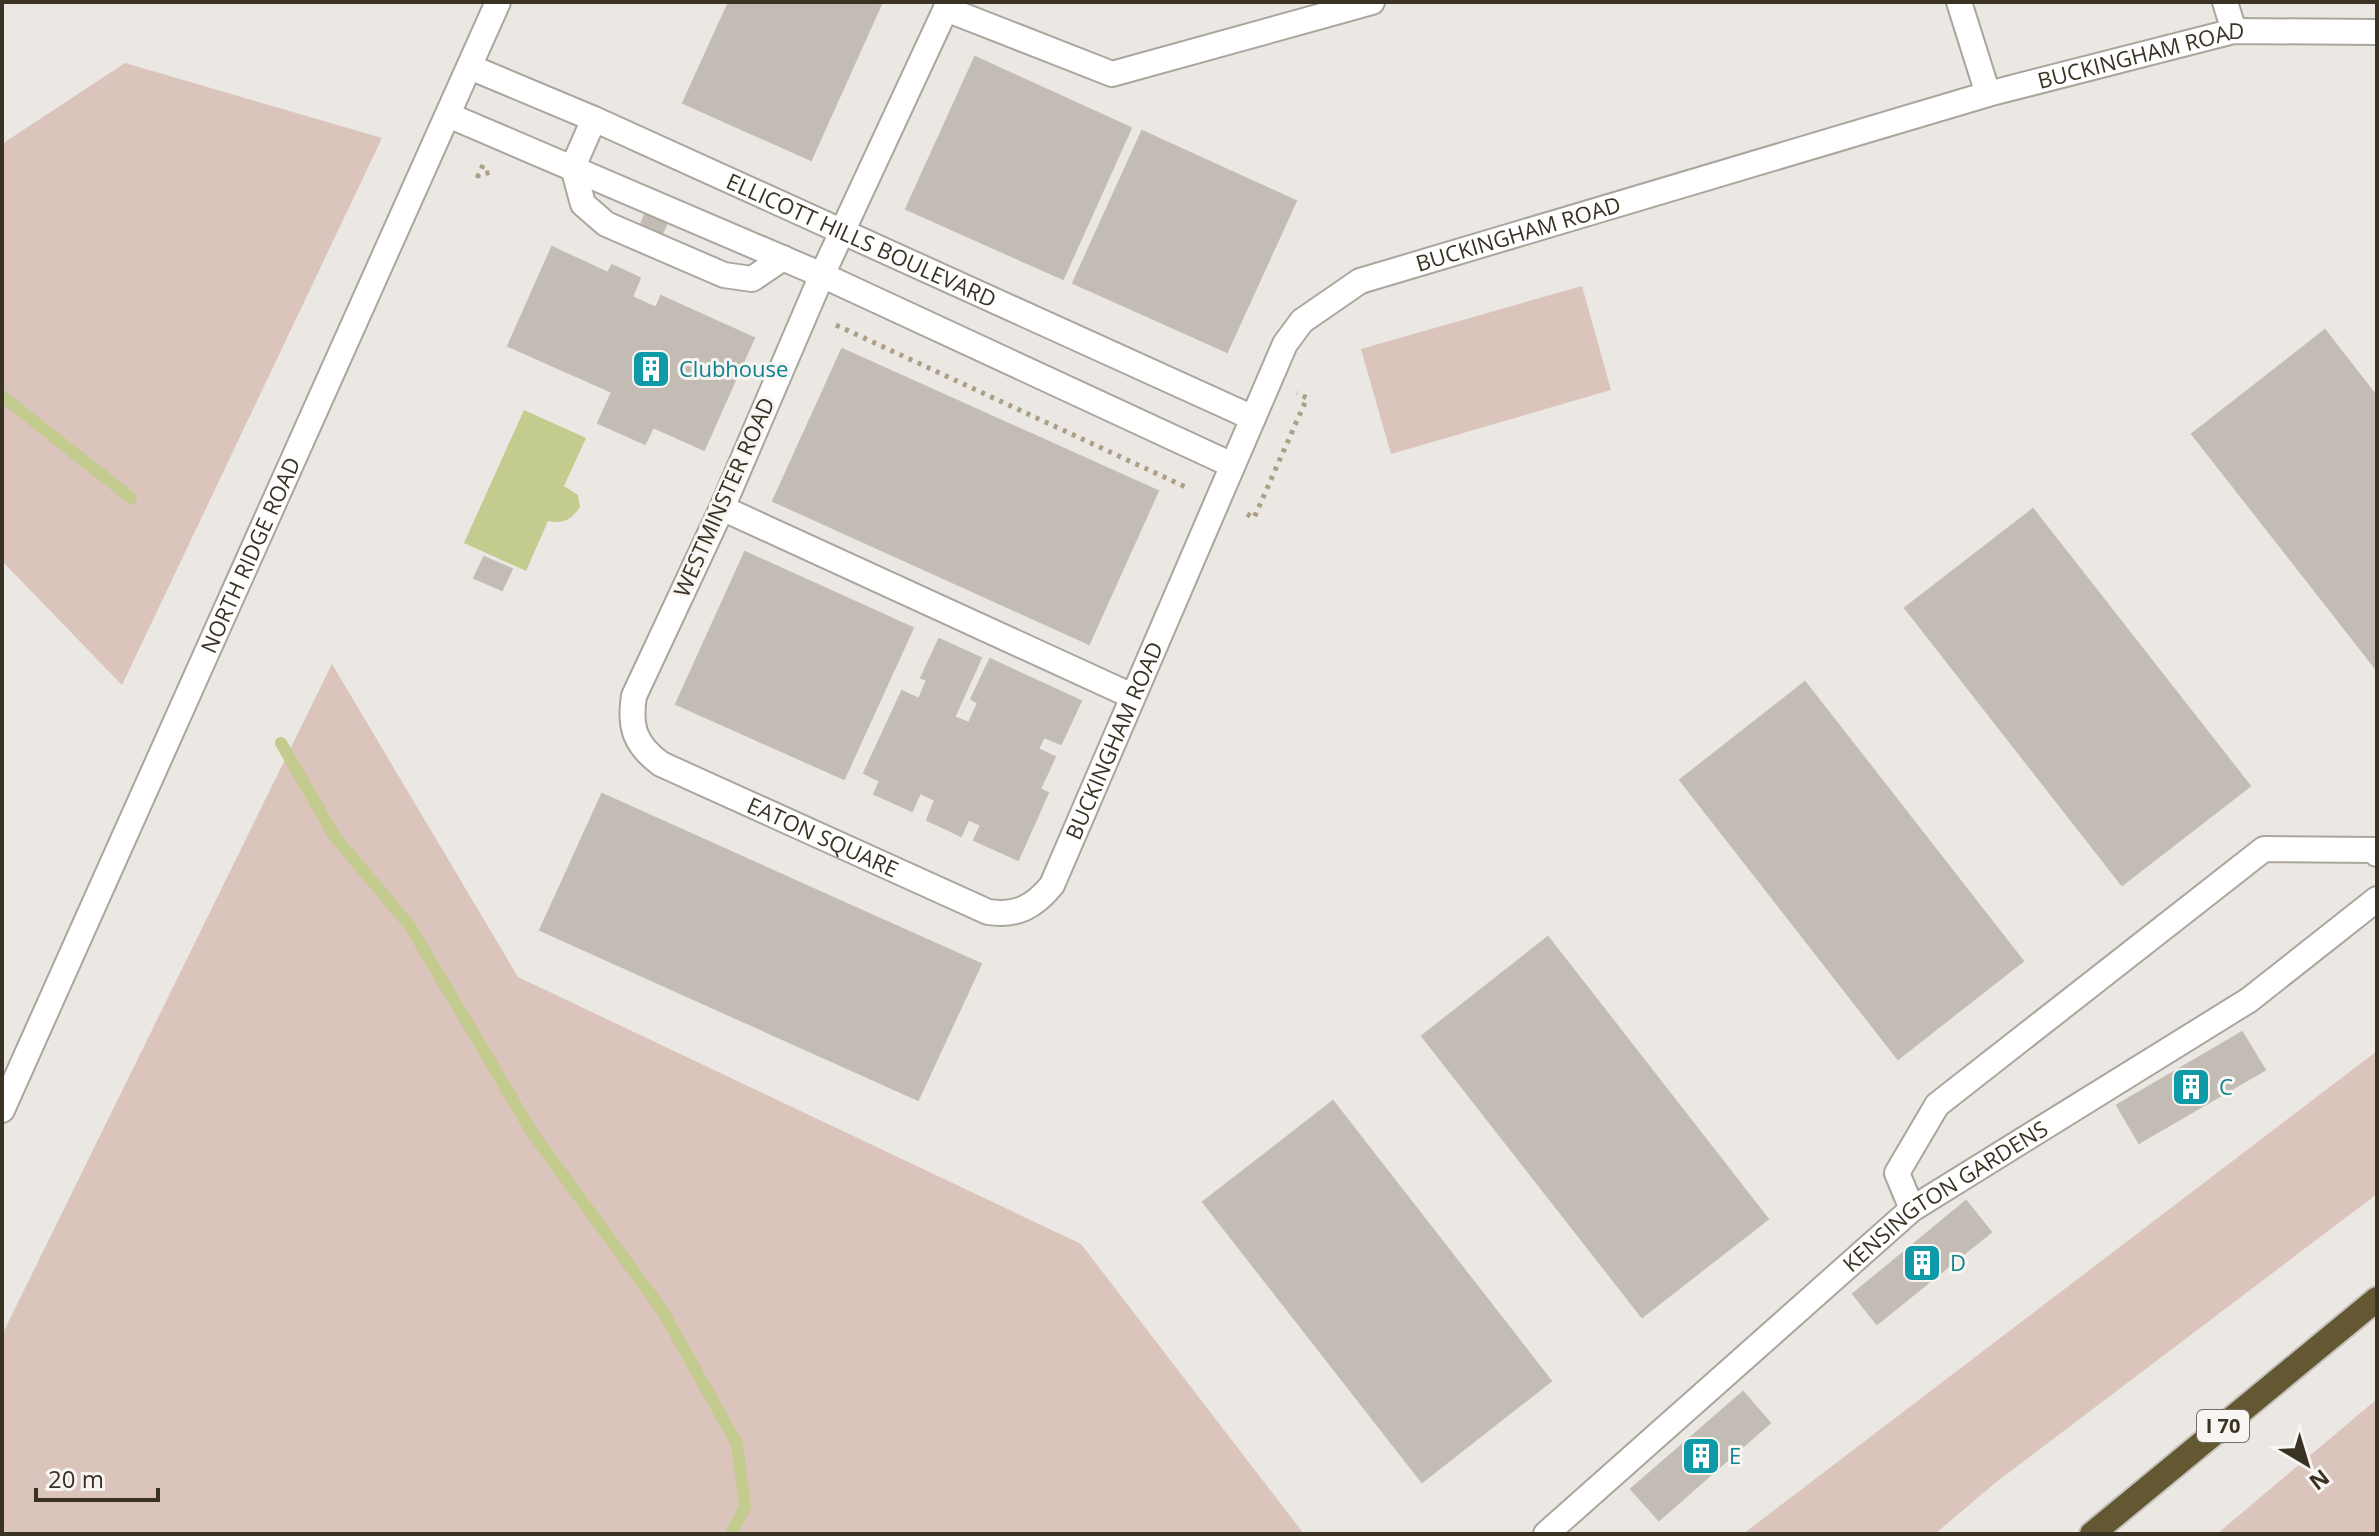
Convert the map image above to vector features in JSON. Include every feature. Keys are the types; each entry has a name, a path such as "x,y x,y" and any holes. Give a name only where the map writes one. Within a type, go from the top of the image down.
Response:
{"highway":[{"name":"I 70","path":"2092,1534 2377,1300"}],"street":[{"name":"NORTH RIDGE ROAD","path":"2,1110 498,2"},
{"path":"948,6 1112,74 1372,2"},
{"path":"1959,2 1988,94"},
{"path":"2225,2 2234,31"},
{"name":"WESTMINSTER ROAD","path":"633,734 634,696 722,508 822,275 948,6"},
{"name":"BUCKINGHAM ROAD","path":"1027,908 1039,901 1052,885 1285,344 1302,321 1360,281 1988,94 2234,31 2377,32"},
{"name":"ELLICOTT HILLS BOULEVARD","path":"470,67 594,119 1253,418"},
{"path":"448,115 822,275 1232,465"},
{"path":"594,119 573,167 583,204 606,224 724,275 752,279 783,258"},
{"path":"722,508 1132,696"},
{"name":"EATON SQUARE","path":"633,734 645,752 661,764 988,912 1009,915 1027,908"},
{"path":"1912,1209 1897,1173 1937,1105 2264,849 2374,850 2377,854"},
{"name":"KENSINGTON GARDENS","path":"1546,1534 1912,1209 2249,1000 2377,899"}],"shaded area":[{"path":"125,63 382,138 122,685 2,561 2,144"},
{"path":"1582,286 1611,390 1391,454 1361,349"},
{"path":"524,410 586,438 564,486 578,495 580,507 567,520 548,521 526,571 464,543"},
{"path":"332,664 518,977 1081,1244 1304,1534 2,1534 2,1335"},
{"path":"2377,1051 2377,1194 1995,1483 1935,1534 1743,1534"},
{"path":"2377,1399 2377,1534 2217,1534"}],"building":[{"path":"729,2 882,2 811,160 683,103"},
{"path":"975,57 1131,128 1063,279 906,209"},
{"path":"1142,131 1296,201 1227,352 1073,283"},
{"path":"645,214 667,223 659,241 638,232"},
{"name":"Clubhouse","path":"552,247 608,273 612,265 640,278 632,297 656,308 661,296 754,338 704,450 653,427 645,444 598,423 612,392 508,346"},
{"path":"2325,330 2377,397 2377,670 2192,434"},
{"path":"842,349 1158,491 1089,644 773,501"},
{"path":"2033,509 2250,786 2122,885 1905,608"},
{"path":"745,552 913,628 844,779 676,704"},
{"path":"484,557 512,569 502,590 474,578"},
{"path":"939,639 981,658 912,811 874,794 880,781 864,773 902,691 919,699 927,680 921,678"},
{"path":"990,659 1033,679 961,836 927,820 935,800 920,793 954,717 969,723 978,703 971,699"},
{"path":"1033,679 1081,701 1061,744 1044,737 1038,749 1055,757 1040,789 1048,793 1018,860 974,840 981,825 968,819"},
{"path":"1805,682 2023,961 1898,1059 1680,780"},
{"path":"602,794 981,964 918,1100 540,930"},
{"path":"1548,937 1768,1219 1642,1317 1422,1036"},
{"name":"C","path":"2242,1032 2265,1070 2139,1143 2117,1105"},
{"path":"1333,1101 1551,1381 1422,1482 1203,1202"},
{"name":"D","path":"1966,1201 1991,1232 1877,1324 1853,1294"},
{"name":"E","path":"1743,1392 1770,1423 1659,1520 1631,1489"}],"waterway":[{"path":"2,396 131,498"},
{"path":"281,743 335,837 410,926 533,1134 662,1310 737,1444 745,1507 731,1534"}],"place":[{"name":"Clubhouse","path":"651,369"},
{"name":"C","path":"2191,1087"},
{"name":"D","path":"1922,1263"},
{"name":"E","path":"1701,1456"}]}
